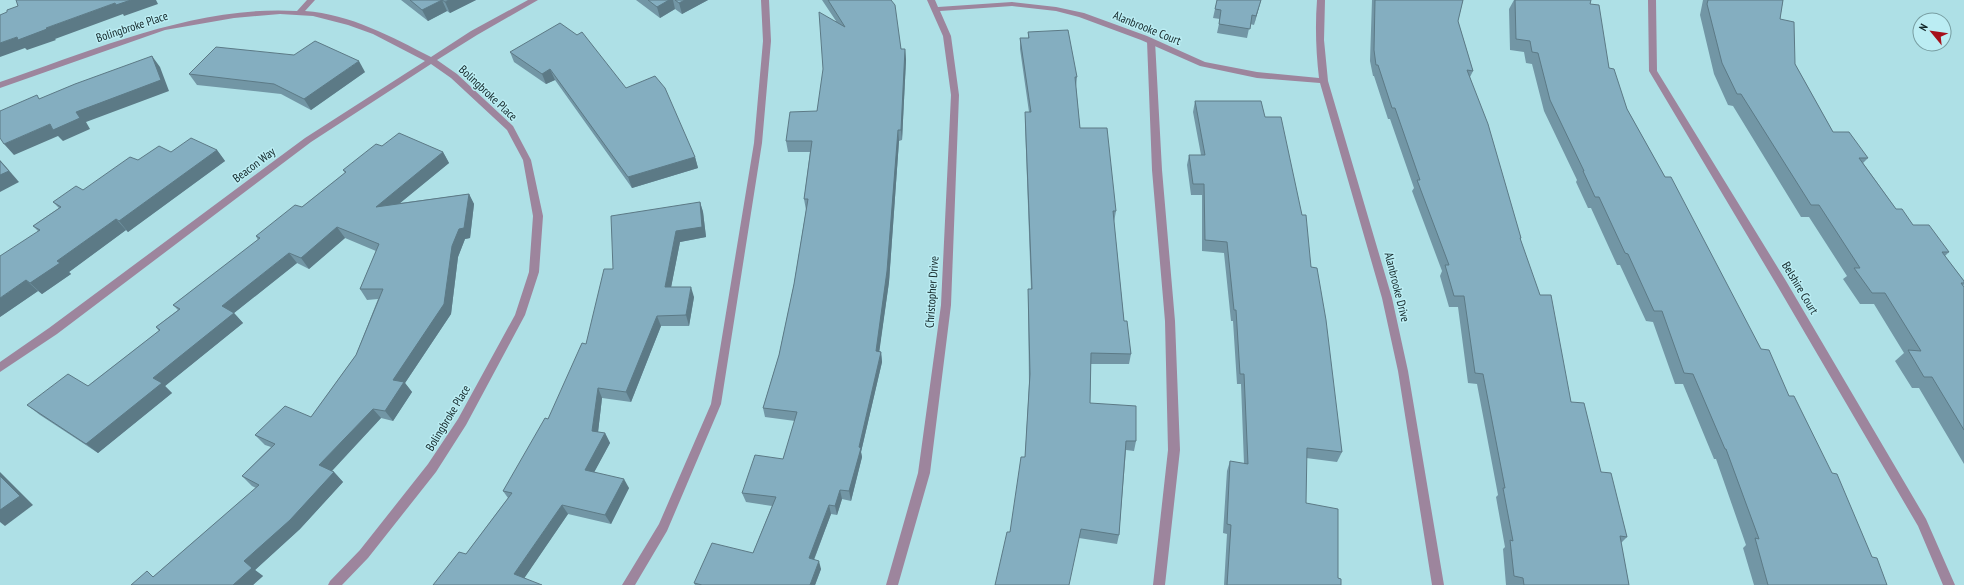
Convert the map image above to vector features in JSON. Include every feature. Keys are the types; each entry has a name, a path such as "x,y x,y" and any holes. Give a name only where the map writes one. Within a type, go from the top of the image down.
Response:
{"street":[{"path":"299,14 311,0"},
{"name":"Beacon Way","path":"0,368 53,331 308,140 474,33 534,0"},
{"path":"628,585 664,527 716,404 758,143 767,41 765,0"},
{"name":"Christopher Drive","path":"892,585 924,473 946,305 955,95 947,36 937,9 931,0"},
{"name":"Alanbrooke Drive","path":"1321,0 1319,50 1324,81 1387,298 1403,371 1438,585"},
{"name":"Belshire Court","path":"1652,0 1654,71 1782,284 1922,524 1949,585"},
{"name":"Alanbrooke Court","path":"937,9 1012,4 1056,9 1081,15 1151,41 1203,64 1257,75 1324,81"},
{"name":"Bolingbroke Place","path":"0,85 164,28 234,16 280,12 313,14 350,23 376,32 431,60 454,76 510,128 527,160 538,216 534,272 520,315 462,422 432,468 364,554 334,585"},
{"path":"1151,41 1157,170 1170,321 1174,450 1159,585"}],"building":[{"path":"16,0 131,0 116,5 115,3 46,28 47,29 18,40 17,37 0,43 0,15 7,12 7,10 18,6"},
{"path":"410,0 442,0 422,10"},
{"path":"648,0 669,0 657,7"},
{"path":"675,0 685,0 679,3"},
{"path":"828,0 891,0 895,5 901,49 905,49 901,130 898,130 887,271 876,351 881,352 859,447 861,448 849,491 840,490 835,506 829,505 809,558 819,561 810,585 702,585 694,583 712,543 753,553 776,497 742,493 755,455 783,459 797,412 763,408 779,355 794,284 808,199 804,199 812,141 786,141 790,112 817,111 823,69 819,12 845,27"},
{"path":"1217,0 1261,0 1256,16 1252,15 1250,29 1219,24 1221,10 1215,9"},
{"path":"1375,0 1463,0 1458,21 1473,71 1467,70 1488,124 1520,238 1540,295 1551,295 1571,402 1584,403 1601,472 1611,473 1627,537 1620,536 1629,585 1524,585 1523,578 1514,576 1510,540 1513,541 1503,488 1505,488 1483,374 1475,373 1464,296 1454,296 1445,265 1449,265 1417,180 1420,180 1395,108 1392,108 1378,65 1376,65 1374,50"},
{"path":"1515,0 1591,0 1590,4 1599,5 1609,68 1614,69 1627,109 1665,177 1671,177 1761,349 1769,350 1789,396 1794,396 1832,473 1837,474 1872,557 1877,558 1887,585 1768,585 1755,538 1759,539 1726,449 1693,374 1684,373 1662,311 1654,311 1628,254 1625,253 1599,197 1595,197 1550,100 1538,53 1532,52 1530,41 1516,39"},
{"path":"1708,0 1783,0 1780,19 1794,22 1795,64 1833,132 1849,132 1868,158 1859,158 1896,209 1902,209 1913,225 1929,225 1949,252 1942,252 1964,281 1964,283 1961,283 1964,287 1964,430 1932,377 1924,377 1908,350 1921,351 1885,293 1872,293 1854,268 1860,268 1819,205 1811,205 1741,94 1737,94 1722,63 1707,4"},
{"path":"560,23 577,35 582,32 626,88 655,76 665,88 695,157 628,177 550,69 542,74 510,52"},
{"path":"1068,30 1077,77 1075,77 1080,128 1107,128 1116,211 1113,211 1124,321 1127,321 1131,354 1091,353 1090,403 1136,406 1136,441 1126,441 1119,535 1081,529 1069,585 995,585 1007,532 1010,532 1021,457 1025,457 1030,374 1028,289 1032,289 1025,112 1031,112 1020,38 1029,38 1028,32"},
{"path":"315,41 359,61 304,99 274,84 189,74 216,47 294,55"},
{"path":"152,56 161,80 76,112 80,118 53,130 50,124 4,144 0,138 0,111 37,95 39,99 75,84"},
{"path":"1195,101 1261,101 1265,117 1281,117 1302,215 1306,215 1311,267 1317,268 1326,320 1342,452 1307,448 1306,503 1338,509 1338,578 1341,579 1341,585 1227,585 1231,525 1227,524 1230,461 1248,464 1244,374 1240,374 1236,310 1234,310 1227,242 1205,240 1204,184 1193,184 1189,155 1205,155"},
{"path":"399,133 443,152 376,207 469,194 464,228 459,229 452,246 444,304 393,380 404,382 385,411 373,409 319,465 334,472 290,520 244,561 252,568 233,585 131,585 147,571 153,577 259,485 242,476 275,444 255,435 285,406 311,417 356,355 383,289 360,289 379,244 337,227 301,258 289,253 222,306 234,313 153,378 162,383 86,444 27,405 68,374 88,386 160,330 156,327 180,309 173,305 260,238 256,236 295,205 302,207 346,172 343,170 376,144 382,146"},
{"path":"191,138 217,150 119,221 116,219 57,261 60,263 30,283 26,280 0,298 0,256 40,230 33,226 61,207 53,202 76,186 83,190 130,157 138,160 159,146 171,152"},
{"path":"0,161 9,171 0,175"},
{"path":"700,202 702,227 676,231 665,287 691,287 686,315 657,316 626,392 598,388 592,431 605,433 585,470 624,479 605,515 562,505 514,574 542,585 433,585 459,552 466,554 512,493 503,491 545,418 548,419 582,343 586,344 604,269 613,269 611,216"},
{"path":"0,476 20,496 0,510"}]}
